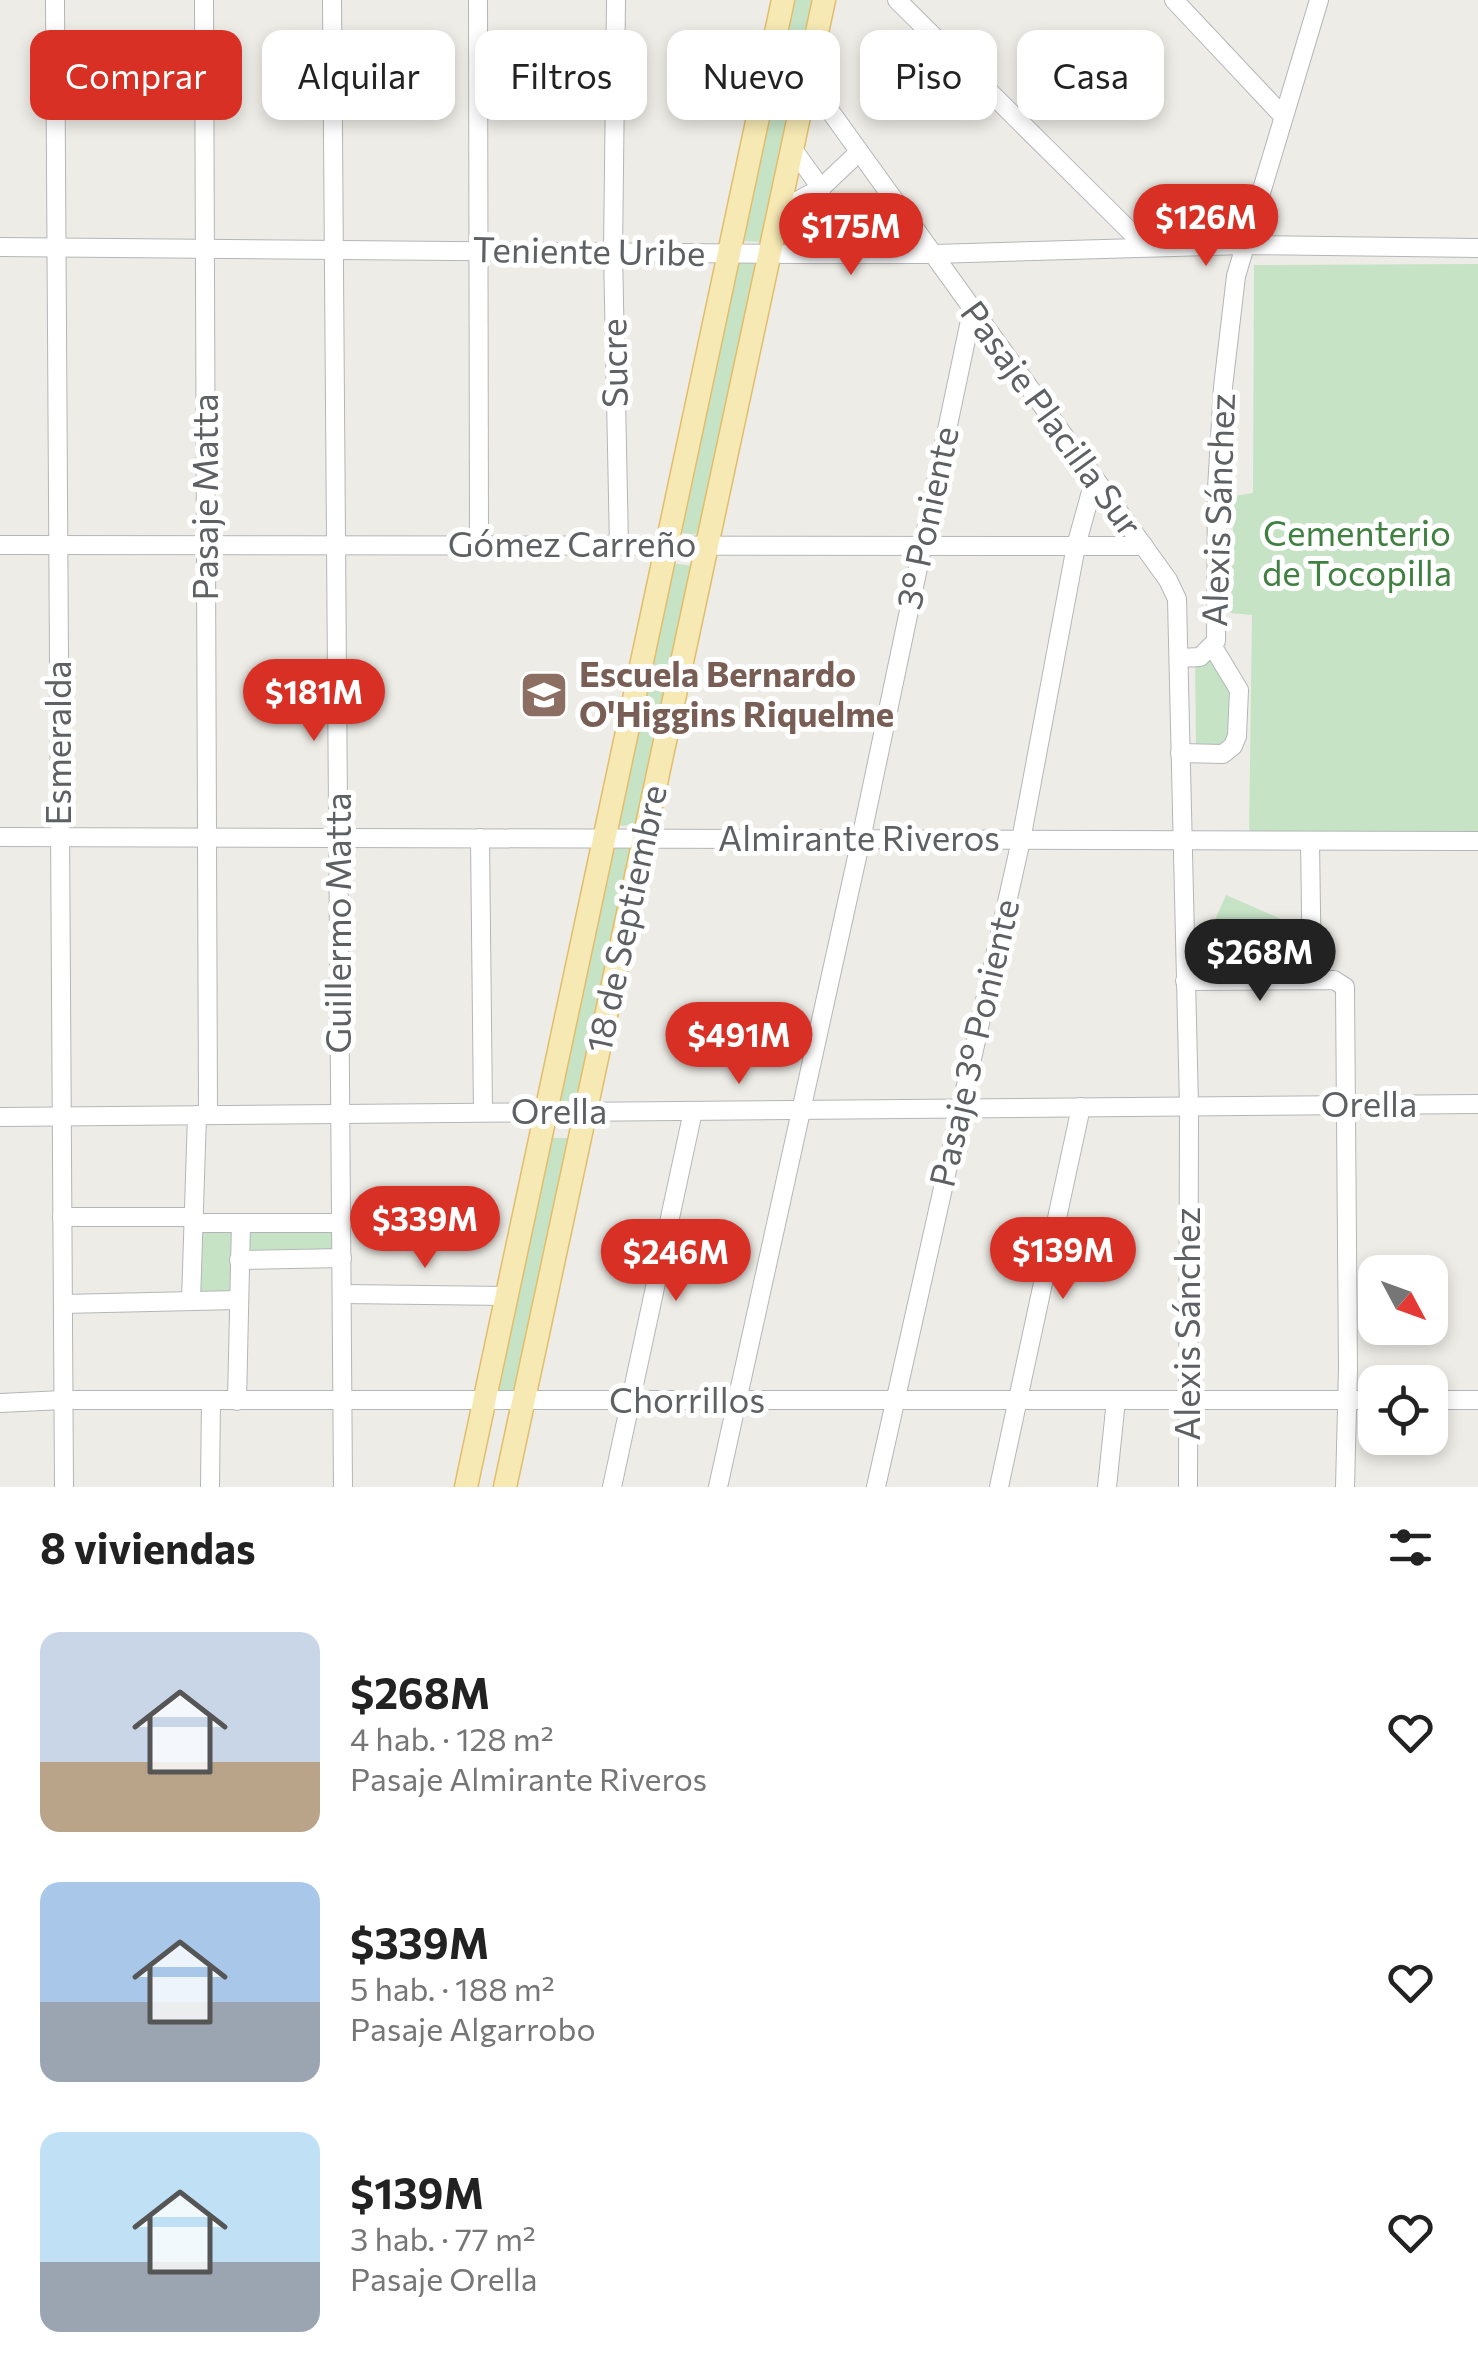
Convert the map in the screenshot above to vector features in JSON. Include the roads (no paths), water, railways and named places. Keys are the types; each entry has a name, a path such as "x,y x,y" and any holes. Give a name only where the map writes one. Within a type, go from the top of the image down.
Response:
{"main road":[{"name":"18 de Septiembre","path":"777,30 783,0"},
{"name":"18 de Septiembre","path":"818,30 824,0"},
{"name":"18 de Septiembre","path":"466,1487 758,120"},
{"name":"18 de Septiembre","path":"505,1487 798,120"}],"street":[{"name":"Esmeralda","path":"54,0 64,1487"},
{"name":"Pasaje Matta","path":"191,1301 202,1115 207,838 204,0"},
{"name":"Guillermo Matta","path":"332,0 344,1487"},
{"path":"478,0 478,545"},
{"name":"Sucre","path":"616,0 613,252 619,546"},
{"path":"897,0 1146,246"},
{"path":"1174,0 1283,116"},
{"name":"Alexis Sánchez","path":"1188,1487 1189,1106 1180,658 1200,657 1213,647 1218,632 1223,386 1236,276 1319,0"},
{"name":"Pasaje Placilla Sur","path":"836,120 1174,588 1180,658"},
{"path":"792,148 820,188 816,254"},
{"path":"779,211 820,188 859,152"},
{"name":"Teniente Uribe","path":"0,247 730,254 934,254 1244,245 1478,248"},
{"name":"3° Poniente","path":"718,1487 861,839 972,310"},
{"name":"Pasaje 3° Poniente","path":"876,1487 1021,840 1076,546 1094,481"},
{"name":"Gómez Carreño","path":"0,545 1144,546"},
{"path":"1180,753 1223,754 1237,736 1240,690 1213,647"},
{"name":"Almirante Riveros","path":"0,837 1478,841"},
{"path":"480,838 483,1112"},
{"path":"1310,841 1312,980"},
{"path":"1185,980 1334,980 1345,987 1348,1400 1344,1487"},
{"name":"Orella","path":"0,1117 1478,1104"},
{"path":"998,1487 1082,1107"},
{"path":"612,1487 693,1111"},
{"path":"62,1218 342,1223"},
{"path":"237,1401 240,1224"},
{"path":"239,1260 342,1258"},
{"path":"342,1294 507,1296"},
{"path":"62,1304 238,1300"},
{"path":"1107,1487 1116,1400"},
{"name":"Chorrillos","path":"0,1403 1358,1400"},
{"path":"1448,1400 1478,1400"},
{"path":"210,1487 211,1401"}],"place":[{"name":"Escuela Bernardo O'Higgins Riquelme","path":"544,695"}],"park label":[{"name":"Cementerio de Tocopilla","path":"1357,554"}]}
